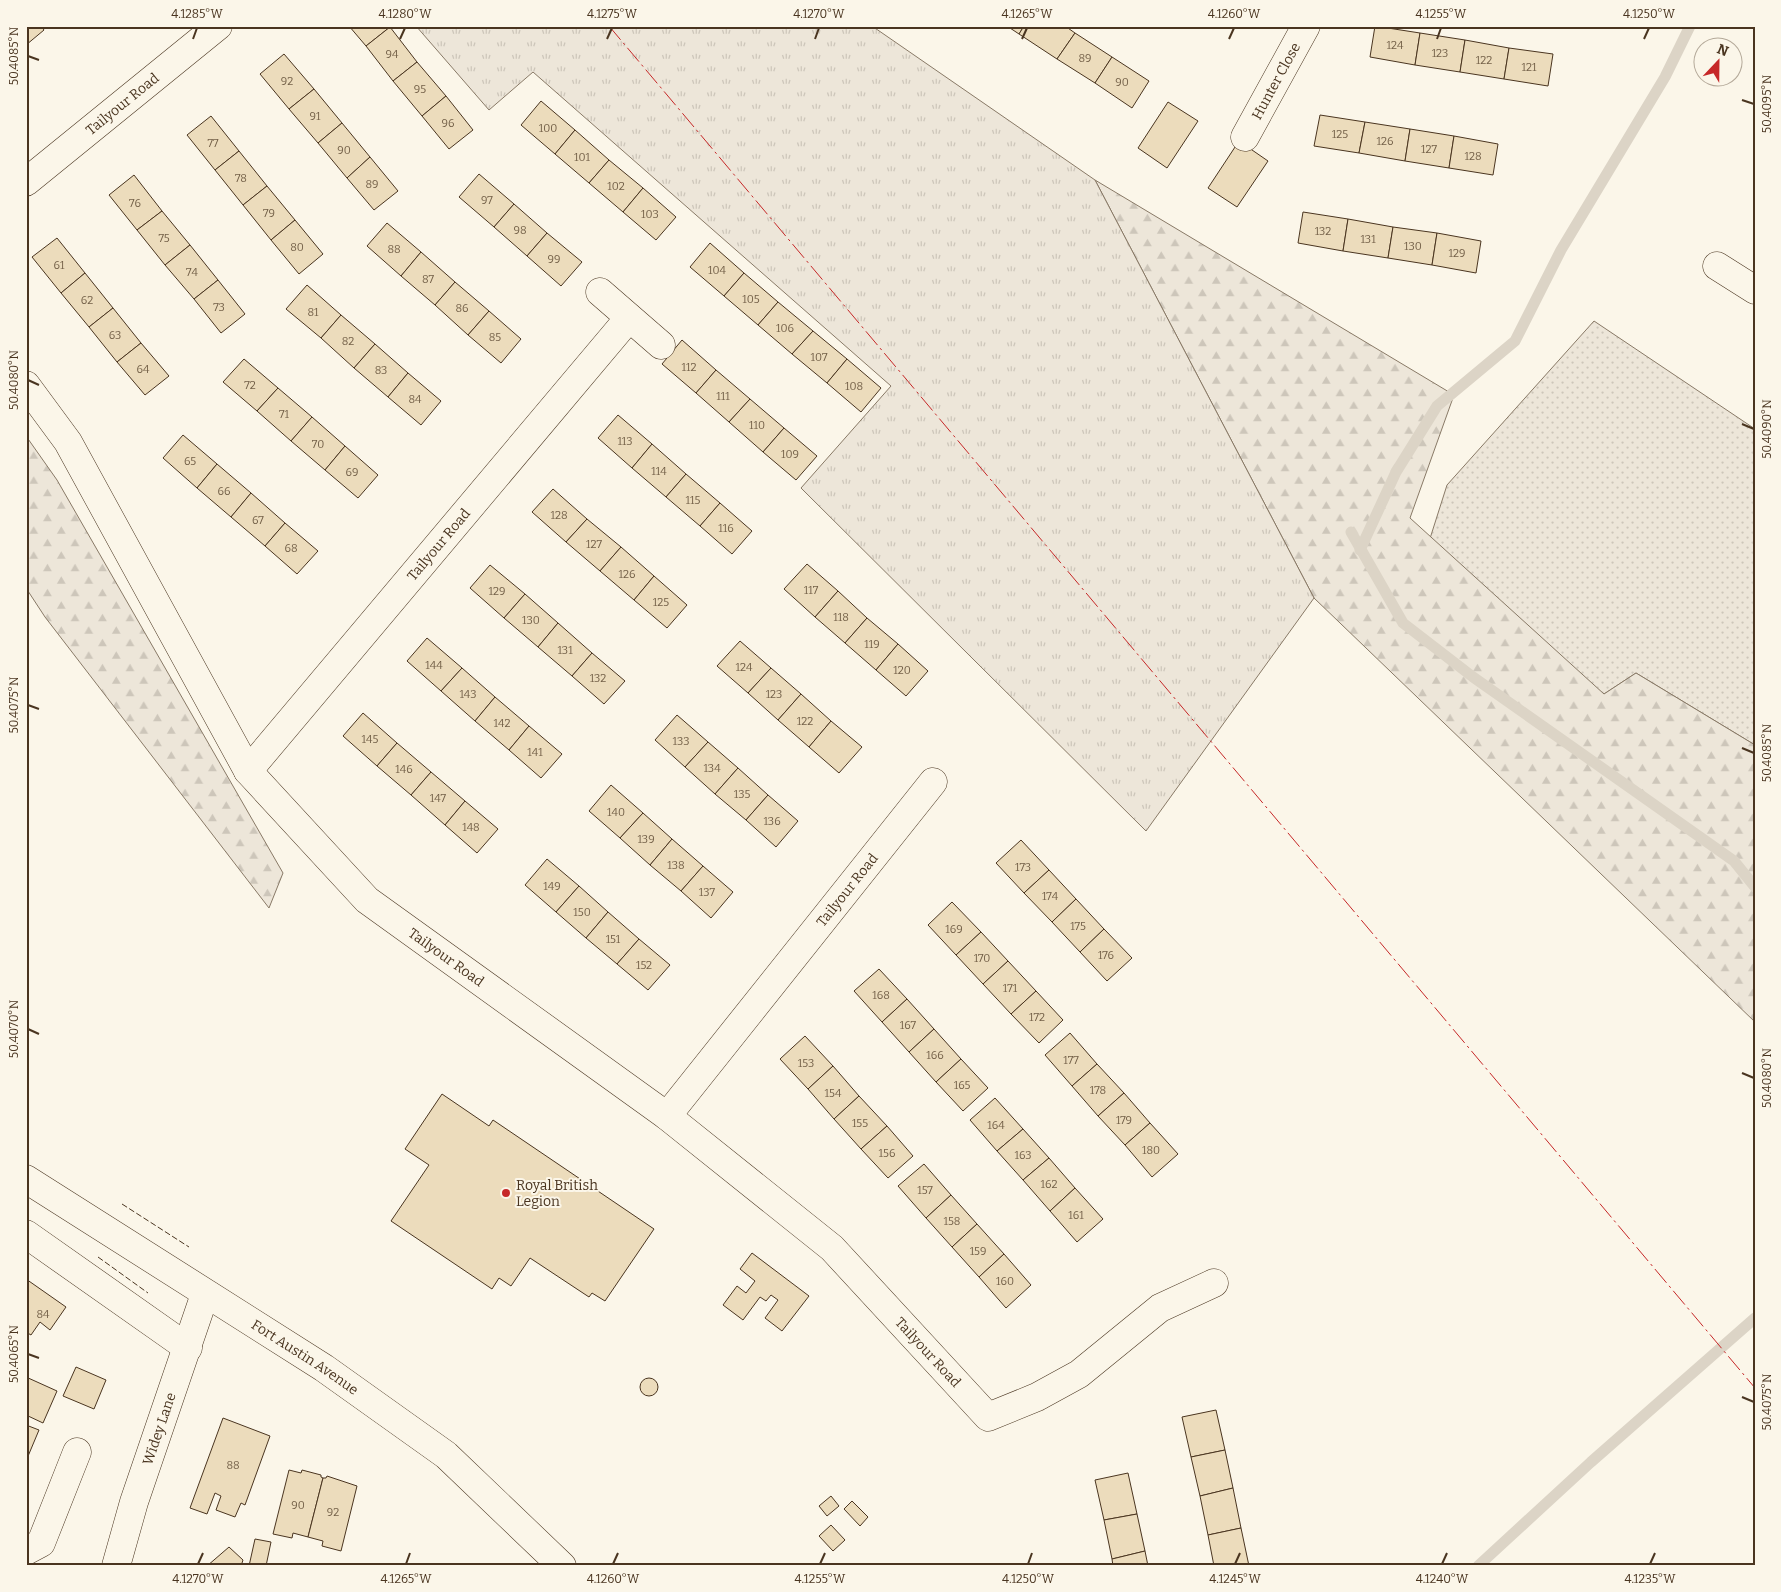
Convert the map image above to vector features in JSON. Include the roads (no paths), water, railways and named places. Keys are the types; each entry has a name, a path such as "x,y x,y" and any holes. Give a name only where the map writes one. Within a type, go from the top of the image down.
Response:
{"street":[{"name":"Tailyour Road","path":"26,182 218,26"},
{"name":"Hunter Close","path":"1245,137 1306,26"},
{"path":"1717,266 1755,290"},
{"path":"600,292 661,345"},
{"name":"Tailyour Road","path":"248,771 629,318"},
{"name":"Tailyour Road","path":"26,384 68,442 248,771 367,900 667,1116 832,1248 988,1417 1037,1397 1079,1374 1160,1308 1214,1283"},
{"name":"Tailyour Road","path":"667,1116 933,782"},
{"name":"Fort Austin Avenue","path":"26,1179 324,1368 446,1455 562,1566"},
{"path":"26,1234 188,1348"},
{"name":"Widey Lane","path":"116,1566 134,1502 205,1294"},
{"path":"26,1551 41,1543 77,1452"}],"waterway":[{"path":"1360,550 1396,472 1437,406 1515,341 1561,250 1665,77 1690,26"},
{"path":"1351,532 1403,623 1473,677 1734,861 1755,887"},
{"path":"1478,1566 1591,1462 1755,1318"}],"place":[{"name":"Royal British Legion","path":"506,1193"}]}
